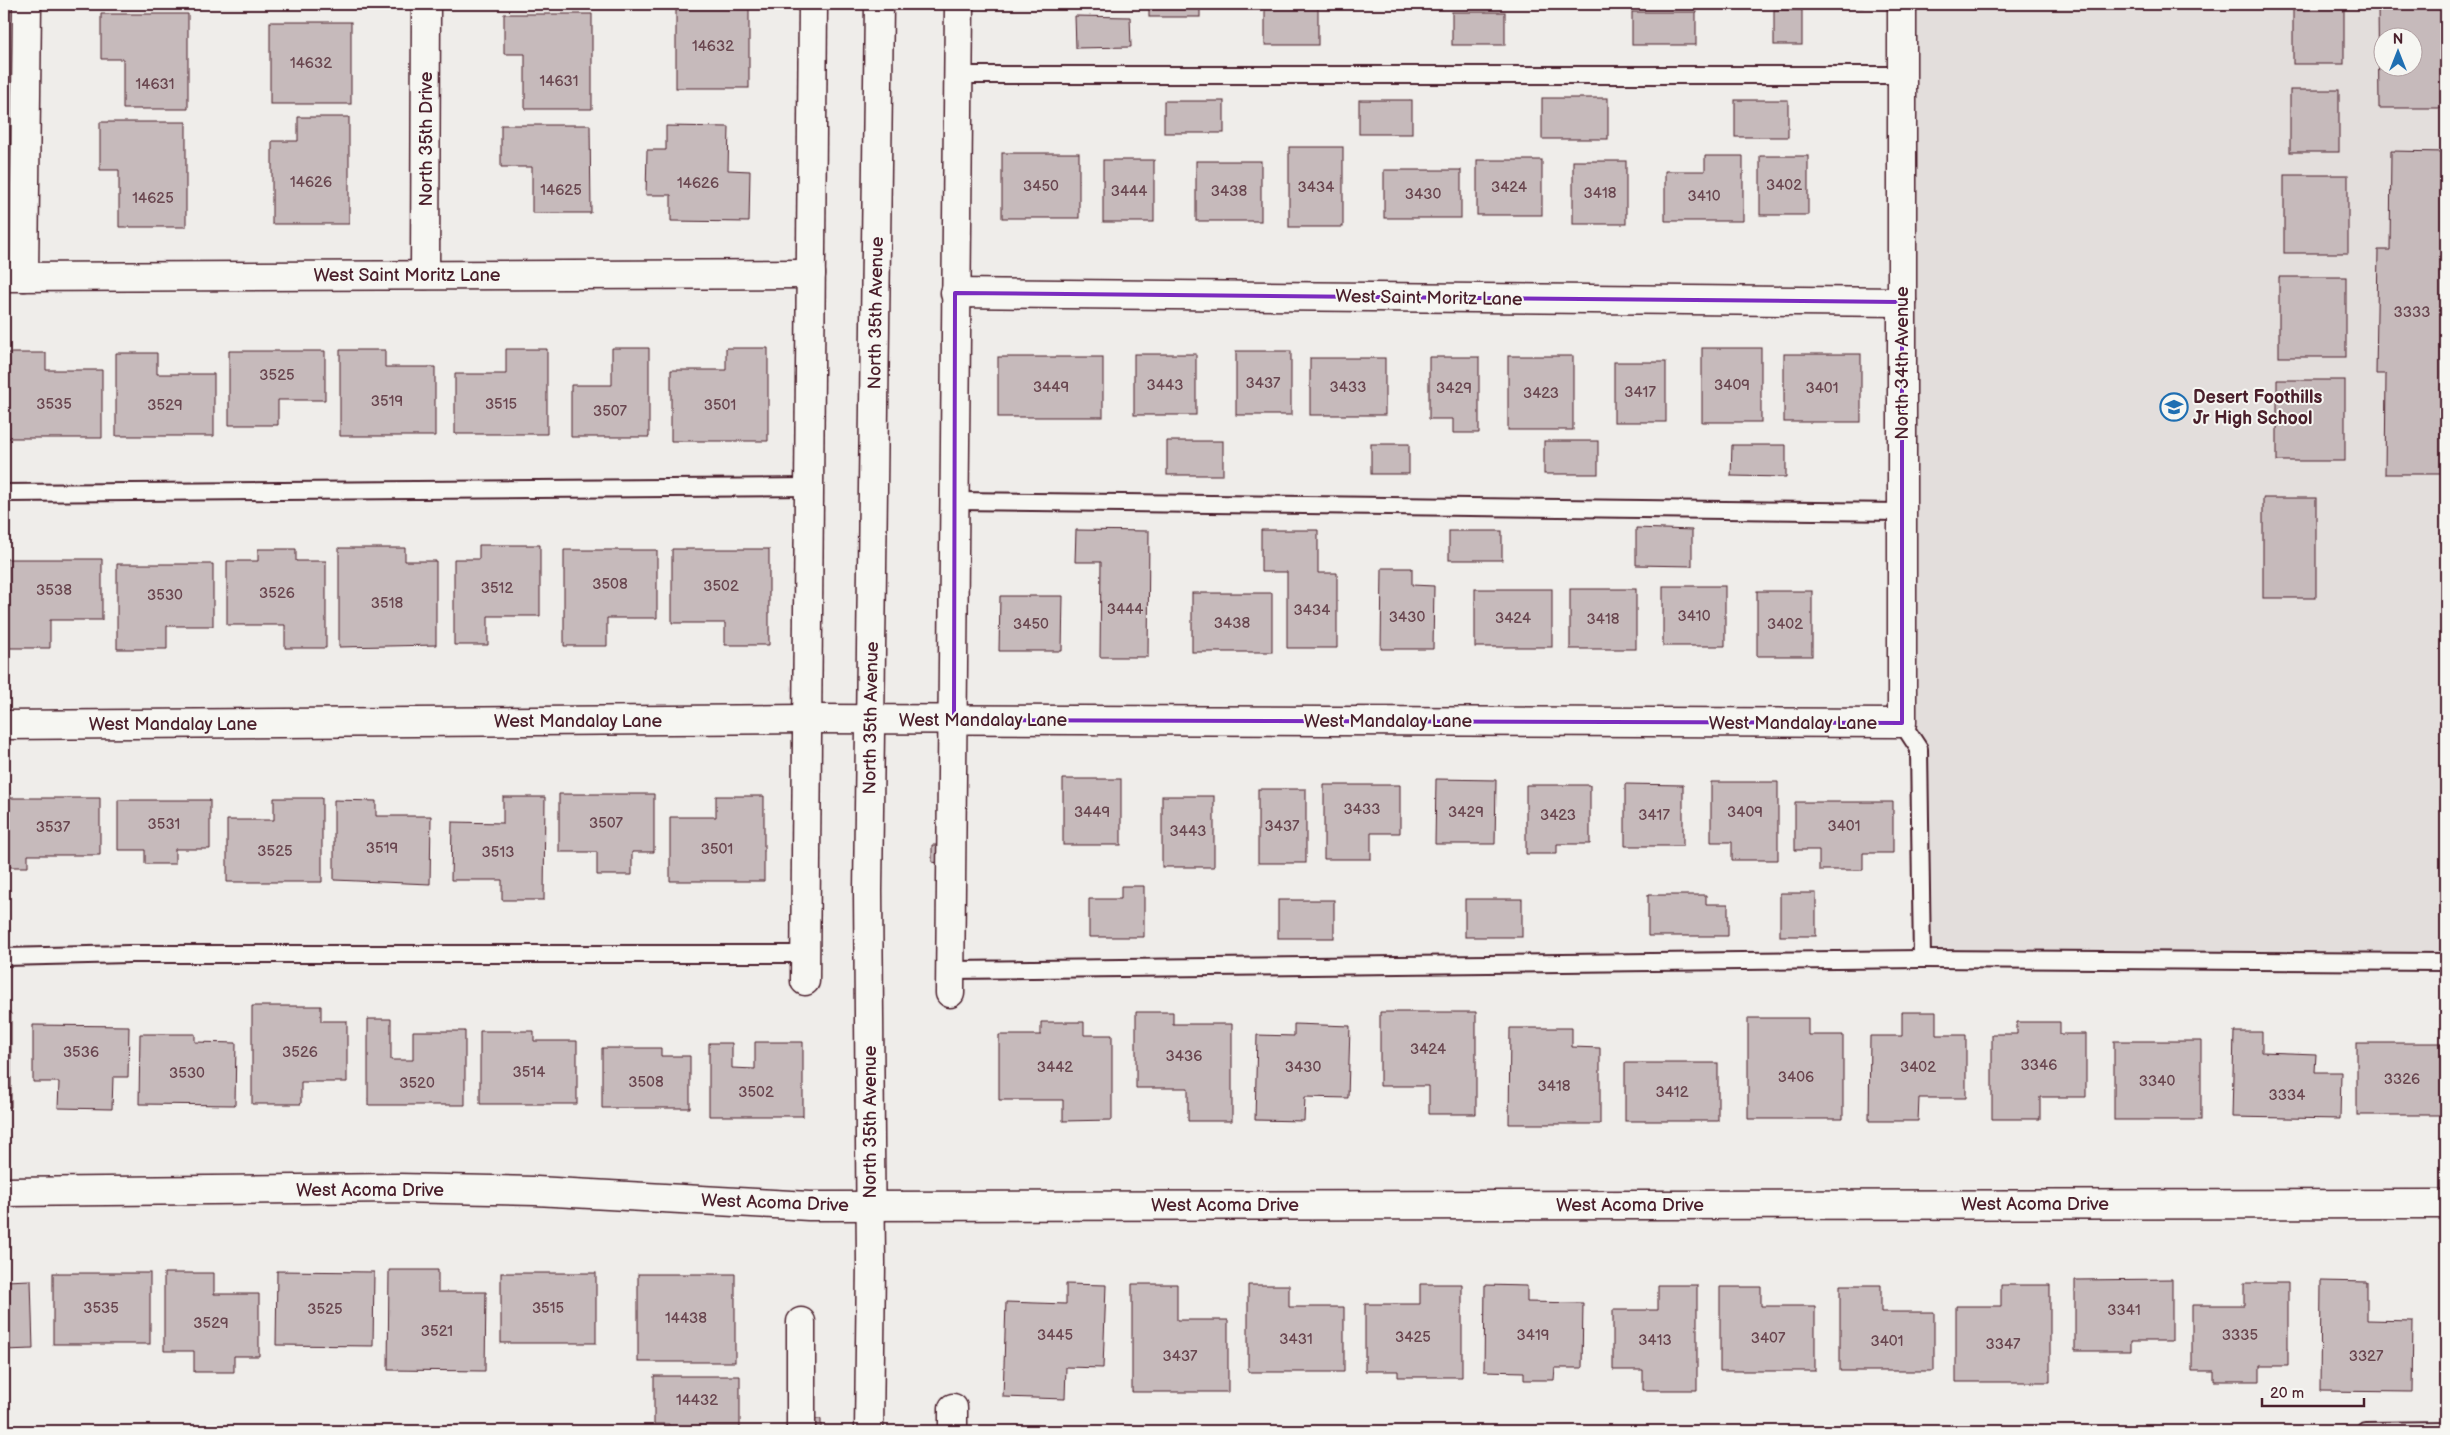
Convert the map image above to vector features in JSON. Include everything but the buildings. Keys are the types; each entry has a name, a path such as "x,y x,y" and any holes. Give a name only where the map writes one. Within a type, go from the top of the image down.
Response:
{"street":[{"path":"14,277 27,4"},
{"name":"North 35th Drive","path":"425,275 426,4"},
{"path":"805,968 813,4"},
{"name":"North 35th Avenue","path":"869,1431 868,891 872,720 878,4"},
{"path":"950,981 954,720 954,500 959,4"},
{"name":"North 34th Avenue","path":"1902,4 1902,723"},
{"name":"West Saint Moritz Lane","path":"14,277 811,274"},
{"name":"West Saint Moritz Lane","path":"956,293 1902,302"},
{"name":"West Mandalay Lane","path":"4,725 808,719 1902,723"},
{"name":"West Acoma Drive","path":"4,1192 418,1189 536,1191 759,1204 870,1206 2446,1204"},
{"path":"801,1322 801,1431"}],"lane":[{"path":"958,74 1902,74"},
{"path":"4,493 810,487"},
{"path":"954,500 1902,512"},
{"path":"1902,723 1919,749 1922,959"},
{"path":"4,957 129,954 805,968"},
{"path":"950,981 1922,959 2446,962"},
{"path":"2365,1431 2446,1430"}],"highlighted area":[{"path":"955,293 1902,302 1902,723 954,720"}],"shaded area":[{"name":"Desert Foothills Jr High School","path":"1902,4 2446,4 2446,962 1922,959 1919,749 1902,723"}],"place":[{"name":"Desert Foothills Jr High School","path":"2174,407"}]}
